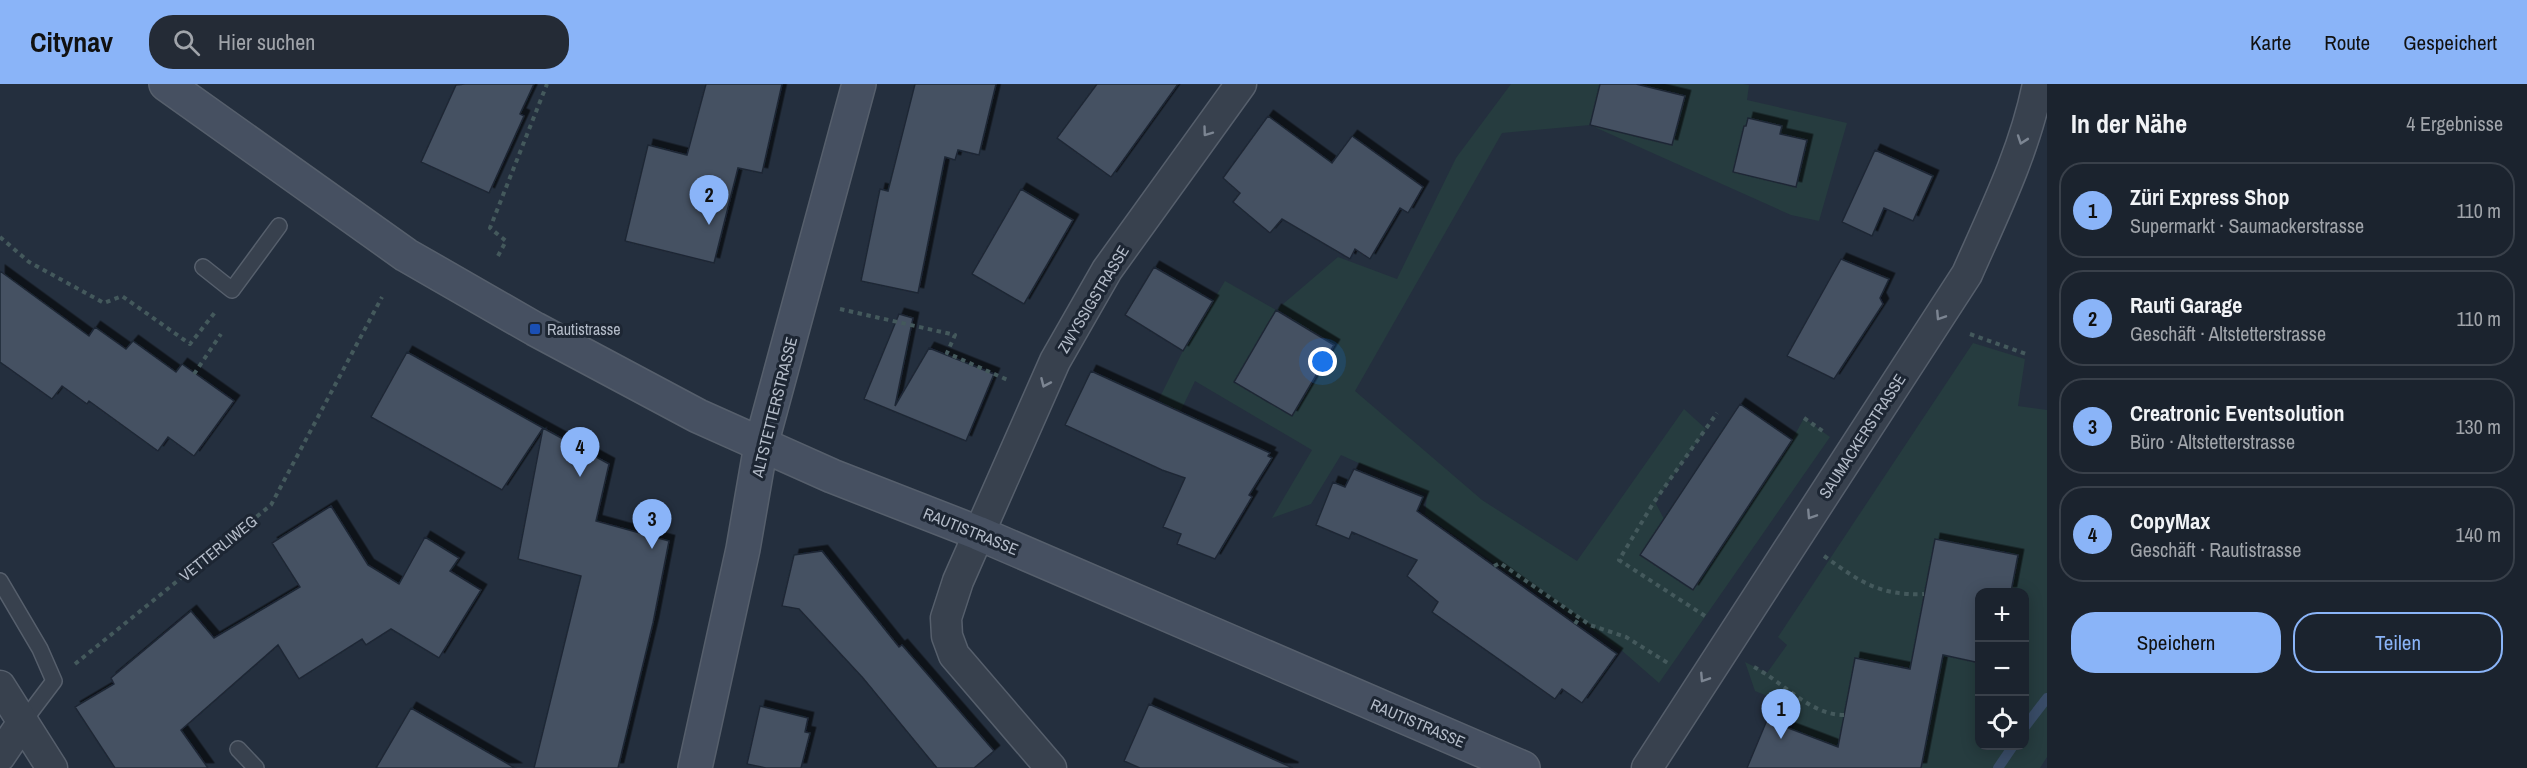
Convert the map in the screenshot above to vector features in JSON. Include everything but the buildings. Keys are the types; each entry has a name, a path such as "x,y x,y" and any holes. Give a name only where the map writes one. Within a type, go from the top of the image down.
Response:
{"street":[{"name":"RAUTISTRASSE","path":"166,84 406,255 535,329 698,416 832,476 978,533 1523,768"},
{"name":"ALTSTETTERSTRASSE","path":"695,768 743,549 761,445 858,84"},
{"name":"ZWYSSIGSTRASSE","path":"1051,768 954,655 947,636 946,618 978,533 1055,361 1107,270 1241,84"},
{"name":"SAUMACKERSTRASSE","path":"1647,768 1967,274 2005,189 2034,103 2038,84"},
{"path":"0,686 52,768"},
{"path":"0,756 23,722"}],"lane":[{"path":"203,267 235,292 279,226"},
{"path":"0,581 40,649 54,681 23,722"},
{"path":"238,749 256,768"}],"path":[{"path":"498,256 506,241 490,228 548,84"},
{"path":"0,237 29,262 104,303 122,296 190,344 235,292"},
{"name":"VETTERLIWEG","path":"54,681 272,505 382,297"},
{"path":"840,309 955,335 947,353 1013,382"},
{"path":"1966,333 2025,354"},
{"path":"194,374 221,334"},
{"path":"1705,616 1619,560 1654,502 1717,413"},
{"path":"1821,553 1846,572 1874,588 1901,595 1924,594"},
{"path":"1494,566 1500,563 1590,625 1626,638 1671,665"},
{"path":"1575,624 1579,618"},
{"path":"1746,662 1767,673 1818,709 1835,715 1844,715"}],"green space":[{"path":"1511,84 1600,84 1590,125 1502,133 1355,391 1482,500 1577,561 1684,409 1706,429 1655,502 1664,519 1640,555 1692,590 1792,440 1804,418 1830,437 1659,683 1620,649 1425,515 1427,494 1341,455 1311,504 1272,518 1312,450 1195,381 1174,425 1156,405 1183,351 1225,281 1276,310 1338,257 1397,279 1456,158"},
{"path":"1636,84 1749,85 1747,100 1847,123 1819,221 1791,215 1590,125 1672,145 1684,96"},
{"path":"1973,343 2025,359 2018,406 2047,410 2047,757 2040,768 1921,768 1943,655 1975,662 1975,750 2029,750 2029,588 2012,588 2018,556 1935,539 1910,669 1855,659 1837,752 1792,730 1800,709 1755,691 1745,662 1767,673 1787,645 1778,637"}],"waterway":[{"path":"2029,721 2047,698"},
{"path":"1998,768 2010,750"}],"place":[{"name":"Rauti Garage","path":"709,225"},
{"name":"Rautistrasse","path":"535,329"},
{"name":"CopyMax","path":"580,477"},
{"name":"Creatronic Eventsolution","path":"652,549"},
{"name":"Züri Express Shop","path":"1781,739"}]}
